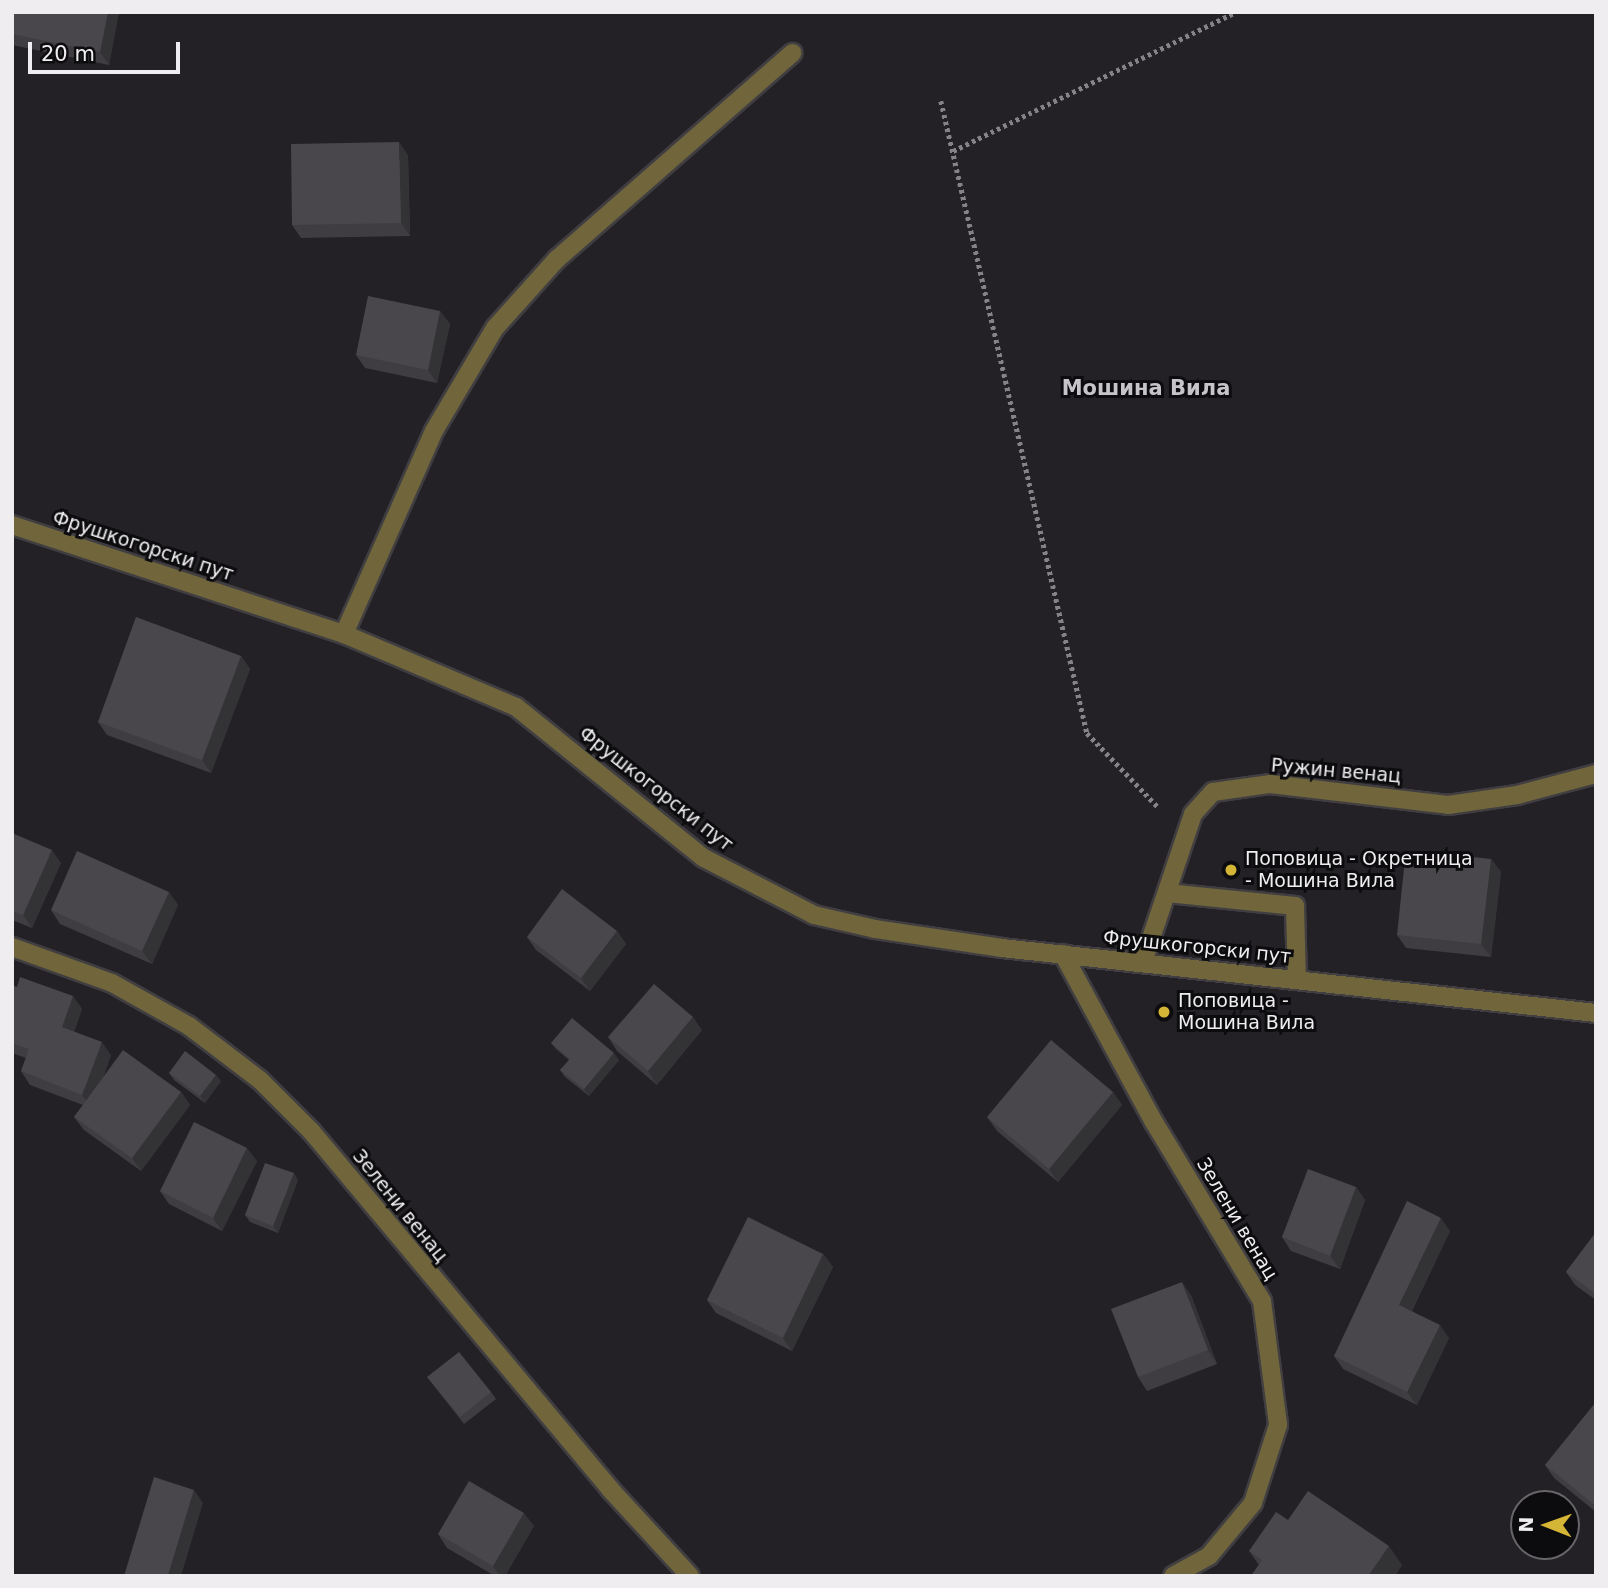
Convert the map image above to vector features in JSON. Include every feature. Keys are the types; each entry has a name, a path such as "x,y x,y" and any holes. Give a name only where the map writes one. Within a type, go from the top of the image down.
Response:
{"street":[{"path":"344,634 434,431 495,328 557,259 792,53"},
{"name":"Фрушкогорски пут","path":"12,525 344,634 516,707 704,858 814,915 875,929 1063,954 1596,1013"},
{"name":"Ружин венац","path":"1143,962 1194,814 1213,792 1270,784 1447,805 1517,795 1596,774"},
{"path":"1167,893 1295,906 1297,980"},
{"name":"Зелени венац","path":"12,947 111,983 189,1026 260,1080 311,1131 610,1489 690,1576"},
{"name":"Зелени венац","path":"1063,954 1154,1122 1262,1301 1278,1425 1253,1503 1209,1556 1173,1576"}],"path":[{"path":"953,151 1236,12"},
{"path":"941,101 1087,733 1186,837"}],"building":[{"path":"12,12 108,12 100,52 12,34"},
{"path":"399,142 401,223 292,225 291,144"},
{"path":"368,296 440,311 428,370 356,355"},
{"path":"136,617 241,656 202,760 98,722"},
{"path":"12,833 52,850 23,915 12,911"},
{"path":"77,851 169,892 142,951 51,910"},
{"path":"1436,853 1491,859 1481,944 1397,935 1405,859 1435,862"},
{"path":"562,889 617,931 581,978 527,937"},
{"path":"20,977 73,996 62,1027 102,1042 82,1095 21,1071 29,1049 12,1043 12,986 17,987"},
{"path":"654,984 693,1017 648,1071 608,1037"},
{"path":"572,1018 614,1053 584,1089 560,1070 570,1059 551,1043"},
{"path":"1051,1040 1113,1092 1049,1169 987,1117"},
{"path":"123,1050 181,1092 132,1158 74,1117"},
{"path":"185,1051 216,1075 200,1096 169,1073"},
{"path":"194,1122 247,1148 213,1218 160,1191"},
{"path":"265,1163 294,1173 273,1226 245,1215"},
{"path":"1308,1169 1356,1187 1330,1256 1282,1237"},
{"path":"1407,1201 1441,1218 1399,1305 1440,1325 1407,1392 1334,1356"},
{"path":"748,1217 823,1254 783,1338 707,1300"},
{"path":"1596,1232 1596,1294 1566,1272"},
{"path":"1182,1282 1208,1350 1138,1377 1111,1309"},
{"path":"459,1352 491,1392 460,1417 427,1377"},
{"path":"1596,1402 1596,1506 1580,1493 1580,1490 1576,1490 1545,1465"},
{"path":"154,1477 194,1490 168,1576 124,1576"},
{"path":"469,1481 524,1513 493,1566 438,1534"},
{"path":"1308,1491 1389,1546 1368,1576 1251,1576 1262,1560 1249,1551 1276,1512 1288,1520"}],"place":[{"name":"Поповица - Окретница - Мошина Вила","path":"1231,870"},
{"name":"Поповица - Мошина Вила","path":"1164,1012"}],"district":[{"name":"Мошина Вила","path":"1146,388"}]}
